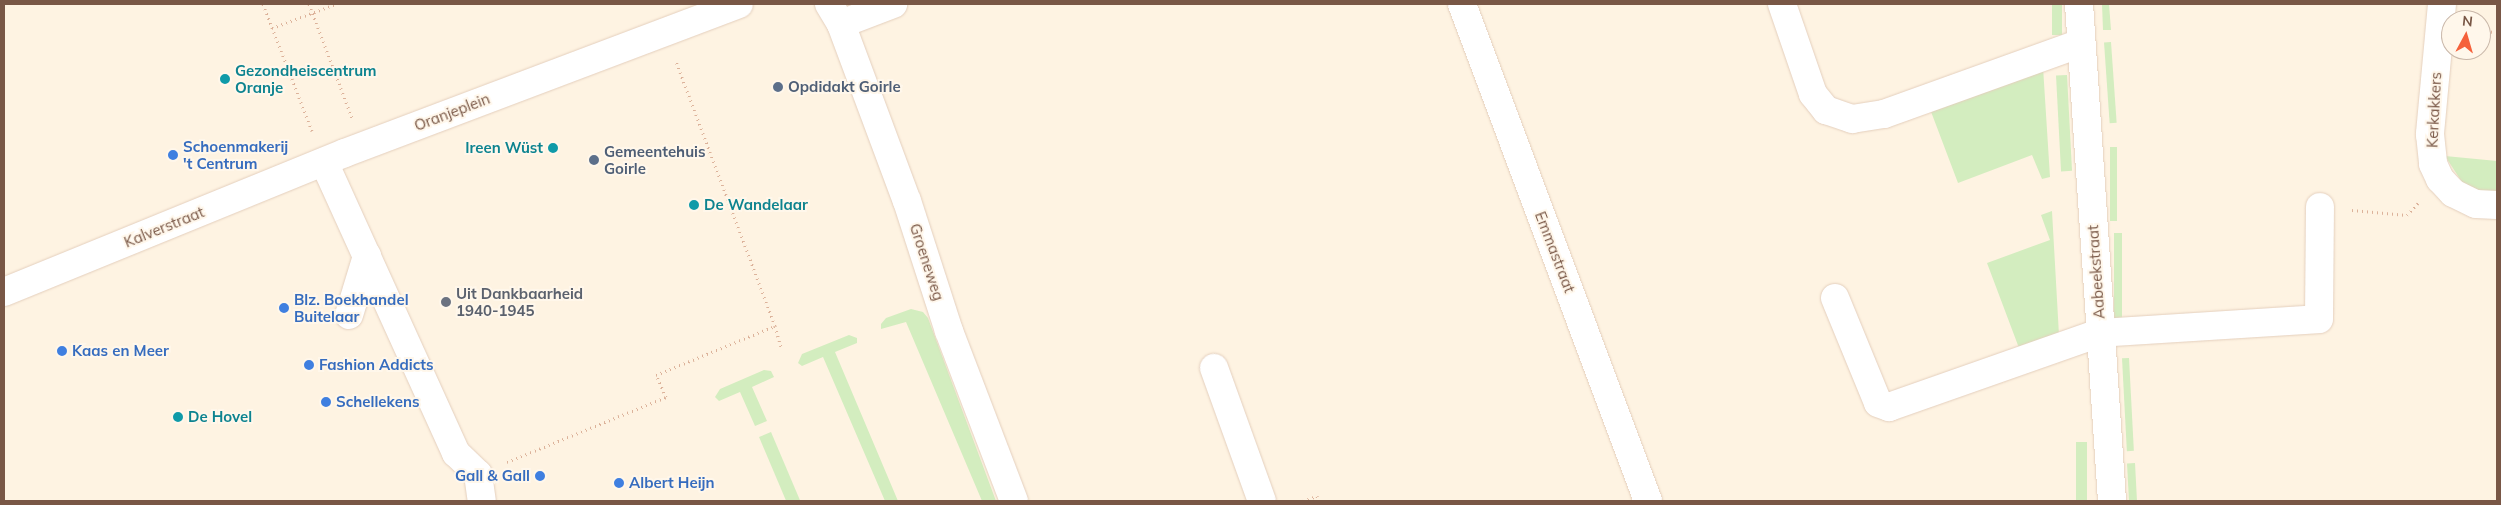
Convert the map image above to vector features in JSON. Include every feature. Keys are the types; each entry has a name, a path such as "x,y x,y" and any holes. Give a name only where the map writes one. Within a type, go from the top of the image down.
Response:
{"street":[{"name":"Oranjeplein","path":"324,162 739,4"},
{"path":"835,14 893,4"},
{"name":"Emmastraat","path":"1462,4 1648,501"},
{"path":"1782,4 1813,94 1826,110 1852,119 1884,114 2082,43"},
{"name":"Aabeekstraat","path":"2079,4 2112,501"},
{"name":"Kerkakkers","path":"2442,4 2430,134 2433,164 2440,179 2453,193 2476,204 2497,206"},
{"name":"Groeneweg","path":"835,14 907,201 949,331 1014,501"},
{"path":"324,162 456,453 478,474 482,501"},
{"name":"Kalverstraat","path":"4,292 324,162"},
{"path":"1835,298 1878,402 1889,407 2100,333 2319,319 2320,207"},
{"path":"350,316 367,256"},
{"path":"1214,368 1262,501"},
{"path":"465,501 478,474"}],"path":[{"path":"263,4 324,162"},
{"path":"308,4 355,125"},
{"path":"272,28 336,4"},
{"path":"665,31 775,326 781,347"},
{"path":"2320,207 2407,215 2440,179"},
{"path":"478,474 666,397 656,375 775,326"},
{"path":"1303,501 1317,496 1319,501"}],"green space":[{"path":"2052,4 2062,4 2062,35 2052,35"},
{"path":"2102,4 2109,4 2111,30 2103,30"},
{"path":"2104,42 2111,42 2117,123 2110,123"},
{"path":"2043,67 2050,177 2042,179 2032,155 1958,183 1930,109"},
{"path":"2067,75 2072,171 2061,171 2056,76"},
{"path":"2110,147 2117,147 2117,221 2110,221"},
{"path":"2445,156 2497,161 2497,192 2479,191 2462,182"},
{"path":"2052,211 2059,335 2019,348 1987,263 2050,240 2041,215"},
{"path":"2114,233 2122,233 2122,319 2114,319"},
{"path":"911,309 923,312 928,318 996,501 982,501 906,322 881,329 881,324 886,318"},
{"path":"849,335 857,338 857,343 835,352 898,501 885,501 823,357 802,366 798,363 802,354"},
{"path":"2122,358 2129,358 2134,451 2127,451"},
{"path":"764,370 771,371 774,377 752,387 767,421 755,426 740,392 719,401 715,397 720,389"},
{"path":"771,432 800,501 786,501 759,437"},
{"path":"2076,442 2087,442 2087,501 2076,501"},
{"path":"2127,463 2135,463 2137,501 2129,501"}],"place":[{"name":"Gezondheiscentrum Oranje","path":"225,79"},
{"name":"Opdidakt Goirle","path":"778,87"},
{"name":"Ireen Wüst","path":"553,148"},
{"name":"Schoenmakerij 't Centrum","path":"173,155"},
{"name":"Gemeentehuis Goirle","path":"594,160"},
{"name":"De Wandelaar","path":"694,205"},
{"name":"Uit Dankbaarheid 1940-1945","path":"446,302"},
{"name":"Blz. Boekhandel Buitelaar","path":"284,308"},
{"name":"Kaas en Meer","path":"62,351"},
{"name":"Fashion Addicts","path":"309,365"},
{"name":"Schellekens","path":"326,402"},
{"name":"De Hovel","path":"178,417"},
{"name":"Gall & Gall","path":"540,476"},
{"name":"Albert Heijn","path":"619,483"}]}
